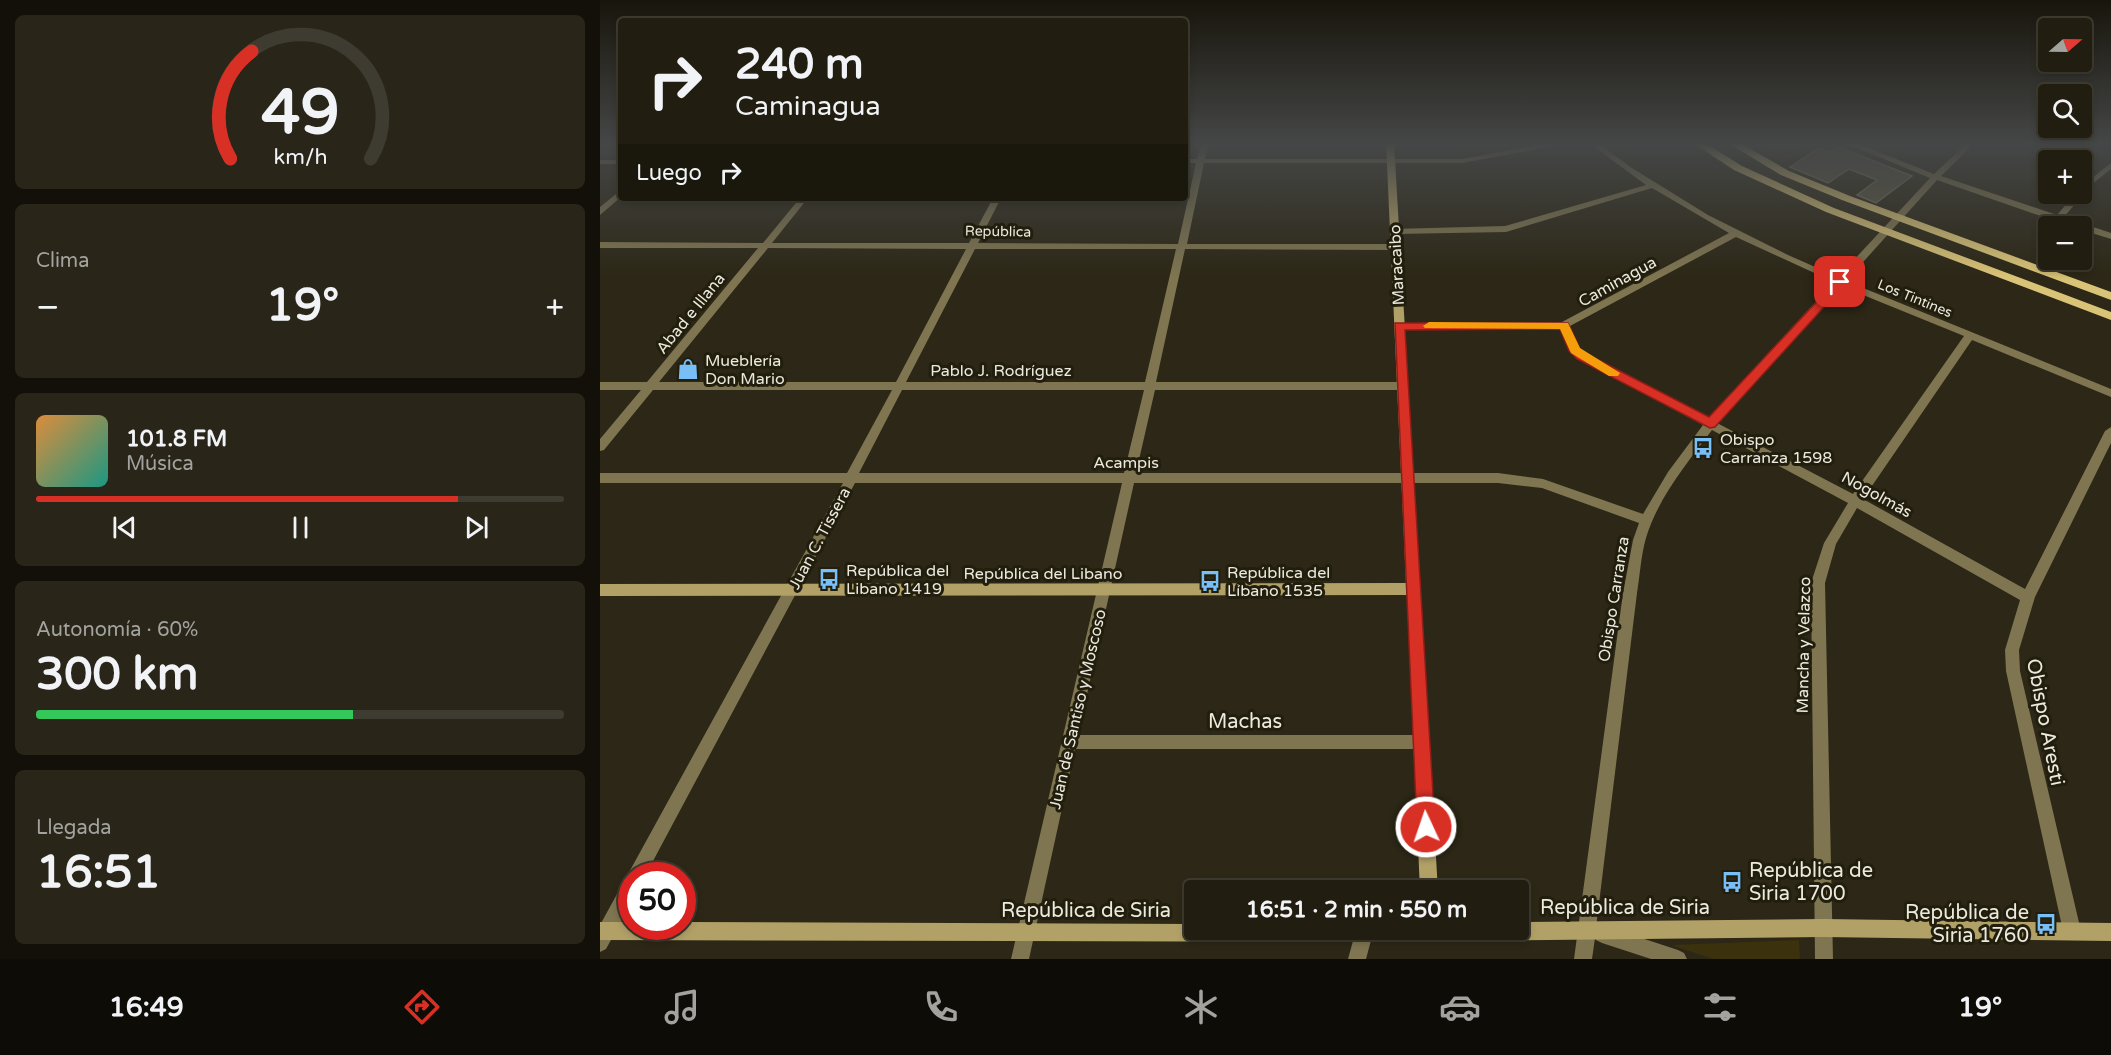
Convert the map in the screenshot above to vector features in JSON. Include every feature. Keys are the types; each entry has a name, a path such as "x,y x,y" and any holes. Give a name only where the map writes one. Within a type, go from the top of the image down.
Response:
{"main road":[{"name":"Maracaibo","path":"1393,188 1428,880"},
{"path":"1780,188 1886,232 2111,316"},
{"path":"1821,188 1898,219 2111,296"},
{"name":"República del Libano","path":"600,590 1413,589"},
{"name":"República de Siria","path":"1529,930 1824,928 2111,932"},
{"name":"República de Siria","path":"602,935 1184,933"}],"street":[{"name":"Juan de Santiso y Moscoso","path":"1020,959 1195,188"},
{"path":"1395,231 1506,229 1645,188"},
{"name":"Los Tintines","path":"1654,188 1734,234 1840,282 2111,393"},
{"name":"Obispo Carranza","path":"1583,959 1630,593 1639,540 1646,520 1672,475 1710,424 1926,188"},
{"path":"1966,188 2049,216"},
{"path":"600,212 618,196"},
{"name":"Abad e Illana","path":"600,447 802,201"},
{"name":"Juan C. Tissera","path":"644,862 851,478 995,201"},
{"path":"2061,216 2071,204"},
{"path":"2092,230 2111,236"},
{"name":"Caminagua","path":"1400,326 1564,325 1734,234"},
{"name":"República","path":"600,245 973,244 1395,247"},
{"name":"Nogolmás","path":"1564,325 1575,351 1581,356 1855,501 2028,597"},
{"name":"Mancha y Velazco","path":"1824,959 1818,583 1830,543 1855,501 1970,335"},
{"name":"Pablo J. Rodríguez","path":"600,386 1403,386"},
{"name":"Obispo Aresti","path":"2072,931 2013,671 2012,650 2028,597 2111,431"},
{"name":"Acampis","path":"600,478 1497,478 1543,484 1646,520"},
{"name":"Machas","path":"1069,741 1422,742"},
{"path":"602,935 618,908"},
{"path":"1587,929 1678,959"},
{"path":"1357,959 1362,940"}],"shaded area":[{"path":"1799,940 1800,959 1713,959 1671,945"}],"building":[{"path":"1867,188 1896,188 1876,203 1857,195"}],"slow traffic":[{"path":"1429,326 1564,325 1575,351 1614,373"}],"place":[{"name":"Mueblería Don Mario","path":"688,369"},
{"name":"Obispo Carranza 1598","path":"1703,448"},
{"name":"República del Libano 1419","path":"829,579"},
{"name":"República del Líbano 1535","path":"1210,581"},
{"name":"República de Siria 1700","path":"1732,882"},
{"name":"República de Siria 1760","path":"2046,924"}],"route":[{"path":"1426,827 1400,326 1564,325 1575,351 1581,356 1710,424 1840,282"}]}
